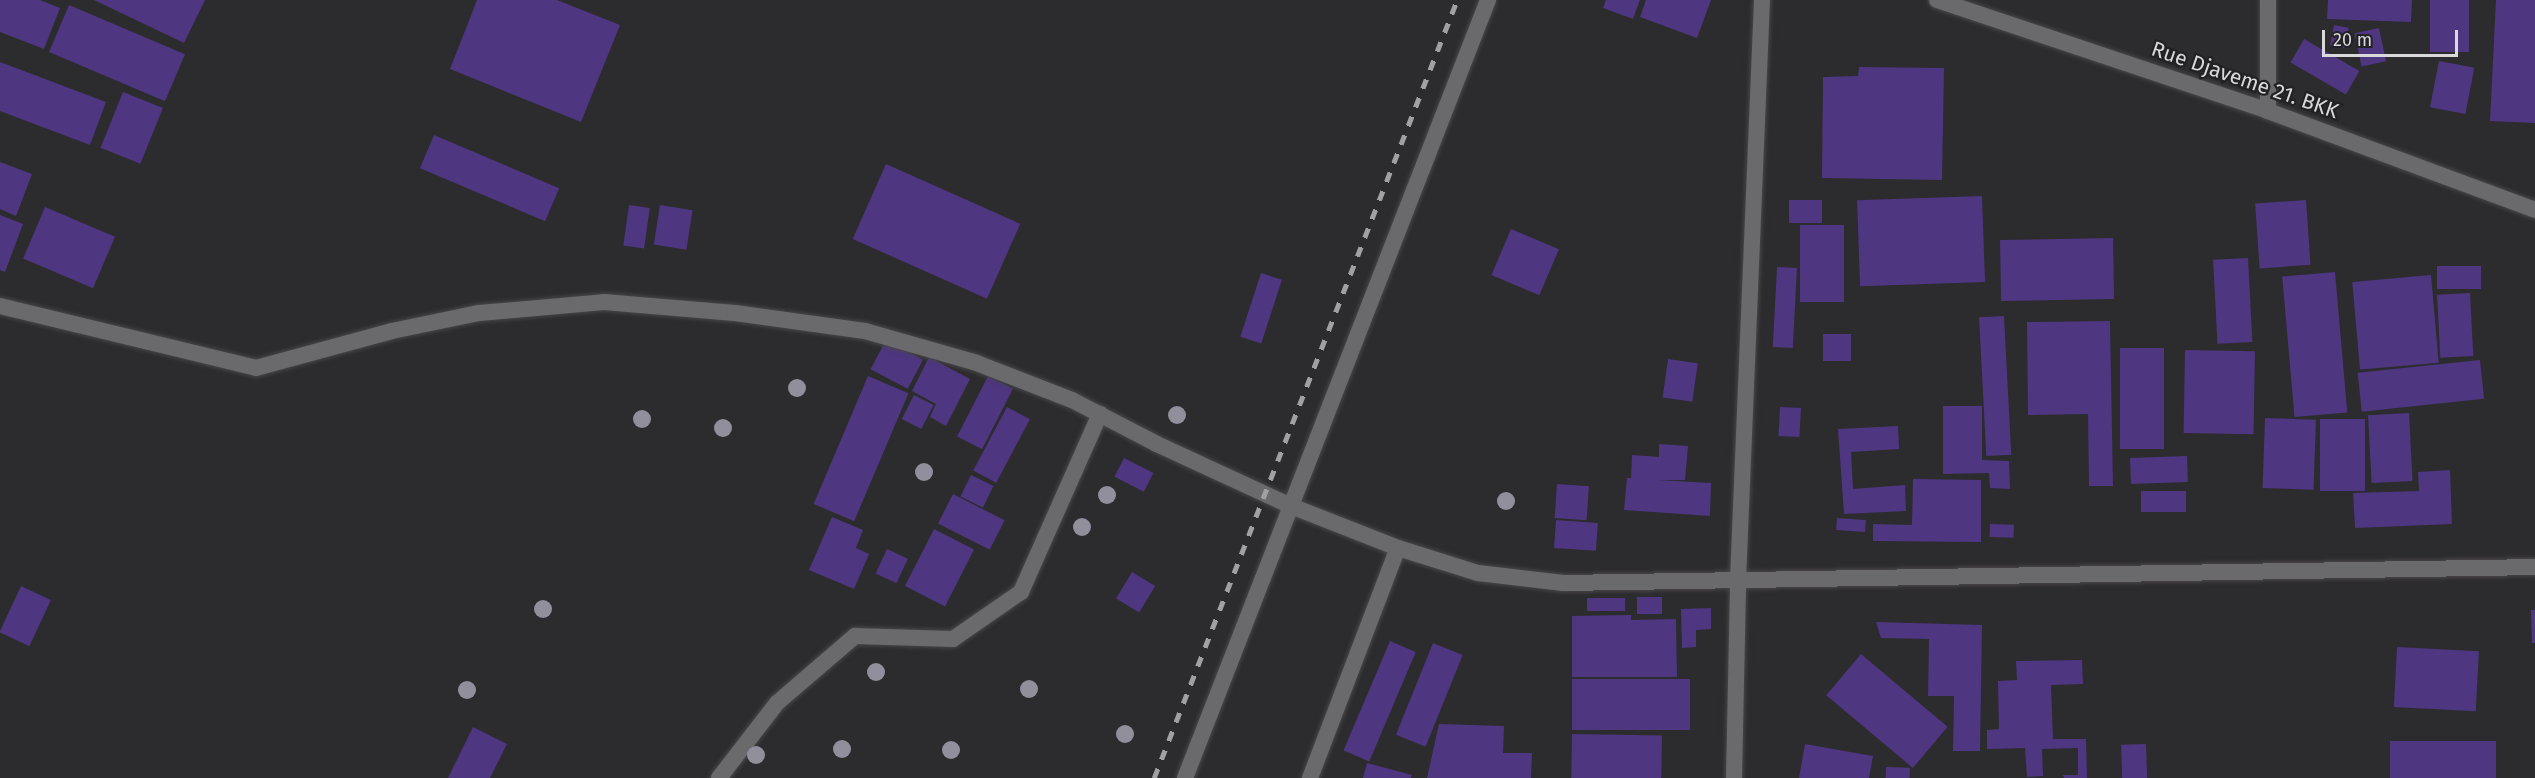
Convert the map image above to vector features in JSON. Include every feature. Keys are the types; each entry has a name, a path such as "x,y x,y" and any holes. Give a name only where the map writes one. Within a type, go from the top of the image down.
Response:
{"street":[{"path":"1185,778 1488,0"},
{"path":"1734,778 1738,580 1762,0"},
{"name":"Rue Djaveme 21. BKK","path":"1937,0 2268,111 2535,210"},
{"path":"2268,0 2268,111"},
{"path":"0,306 256,368 392,331 479,313 604,302 735,313 865,331 974,362 1072,400 1291,506 1398,548 1478,573 1563,583 2535,567"},
{"path":"719,778 777,704 855,636 953,639 1021,592 1100,414"},
{"path":"1310,778 1398,548"}],"building":[{"path":"0,0 40,0 60,8 44,49 0,32"},
{"path":"94,0 205,0 184,43"},
{"path":"477,0 557,0 620,25 581,122 450,69"},
{"path":"1606,0 1640,0 1633,19 1603,8"},
{"path":"1646,0 1711,0 1697,38 1640,17"},
{"path":"2328,0 2412,0 2411,22 2327,19"},
{"path":"2430,0 2469,0 2469,52 2430,52"},
{"path":"2496,0 2535,0 2535,123 2490,121"},
{"path":"69,5 185,54 165,101 49,52"},
{"path":"2334,25 2349,28 2345,48 2330,46"},
{"path":"2379,28 2386,61 2362,66 2355,33"},
{"path":"2304,39 2359,71 2346,94 2290,62"},
{"path":"2439,61 2474,68 2465,114 2430,107"},
{"path":"0,62 106,102 90,145 0,111"},
{"path":"1859,67 1944,68 1942,180 1822,178 1823,77 1858,76"},
{"path":"123,92 163,108 140,164 101,148"},
{"path":"434,135 559,188 545,221 420,168"},
{"path":"0,162 32,174 16,216 0,209"},
{"path":"886,164 1020,224 987,299 853,239"},
{"path":"1982,196 1985,282 1860,286 1857,200"},
{"path":"1789,200 1822,200 1822,223 1789,223"},
{"path":"2306,200 2311,265 2260,268 2255,204"},
{"path":"629,205 650,208 644,249 623,246"},
{"path":"660,205 693,210 686,250 654,245"},
{"path":"45,207 115,237 93,288 23,259"},
{"path":"0,215 23,224 5,272 0,270"},
{"path":"1800,225 1844,225 1844,302 1800,302"},
{"path":"1511,229 1559,249 1539,295 1491,275"},
{"path":"2113,238 2114,299 2001,301 2000,240"},
{"path":"2248,258 2252,342 2217,344 2213,260"},
{"path":"2437,266 2481,266 2481,289 2437,289"},
{"path":"1777,267 1797,268 1793,348 1773,347"},
{"path":"2335,272 2347,412 2294,417 2282,277"},
{"path":"1261,273 1282,280 1261,344 1240,337"},
{"path":"2431,275 2439,363 2360,370 2352,282"},
{"path":"2470,293 2473,356 2440,358 2437,295"},
{"path":"2004,316 2011,455 1986,456 1979,317"},
{"path":"2110,321 2113,486 2089,486 2088,414 2028,415 2027,322"},
{"path":"1823,334 1851,334 1851,361 1823,361"},
{"path":"886,340 923,360 908,389 871,369"},
{"path":"2120,348 2164,348 2164,449 2120,449"},
{"path":"2185,350 2255,351 2254,434 2184,433"},
{"path":"929,357 970,379 946,426 930,417 936,404 912,391"},
{"path":"1668,359 1698,363 1692,402 1663,398"},
{"path":"2480,360 2484,399 2362,412 2358,373"},
{"path":"868,376 909,393 854,521 814,504"},
{"path":"988,376 1013,389 982,449 957,437"},
{"path":"914,395 934,405 921,429 902,419"},
{"path":"1943,406 1982,406 1982,460 2009,461 2010,489 1990,488 1989,473 1943,474"},
{"path":"1007,407 1030,419 996,483 973,471"},
{"path":"1780,407 1801,408 1799,437 1778,436"},
{"path":"2409,413 2413,481 2372,483 2368,415"},
{"path":"2265,418 2316,420 2314,490 2263,488"},
{"path":"2320,419 2365,419 2365,491 2320,491"},
{"path":"1898,426 1899,449 1851,452 1853,489 1905,485 1906,511 1844,514 1838,429"},
{"path":"1659,444 1688,446 1685,480 1658,480 1711,483 1710,516 1624,510 1627,478 1631,478 1632,455 1659,457"},
{"path":"2187,456 2188,482 2131,484 2130,458"},
{"path":"1124,458 1153,473 1144,492 1114,477"},
{"path":"2450,470 2452,524 2355,528 2353,493 2419,491 2418,472"},
{"path":"971,475 993,486 983,508 960,497"},
{"path":"1913,479 1981,480 1981,542 1873,541 1873,524 1912,525"},
{"path":"1557,484 1589,486 1587,520 1555,518"},
{"path":"2141,491 2186,491 2186,512 2141,512"},
{"path":"953,494 1005,520 990,550 938,523"},
{"path":"832,517 863,530 856,548 869,554 854,589 809,570"},
{"path":"1837,518 1866,520 1865,532 1836,530"},
{"path":"1556,520 1598,523 1596,551 1554,548"},
{"path":"1990,524 2014,525 2014,538 1990,537"},
{"path":"934,529 974,549 945,606 905,586"},
{"path":"887,549 908,559 896,583 876,573"},
{"path":"1132,572 1155,586 1139,612 1116,599"},
{"path":"21,586 51,600 29,646 0,632"},
{"path":"1637,597 1662,597 1662,614 1637,614"},
{"path":"1587,598 1625,598 1625,611 1587,611"},
{"path":"1711,608 1711,629 1696,630 1696,647 1682,648 1681,609"},
{"path":"2531,610 2535,610 2535,643 2532,643"},
{"path":"1631,615 1631,620 1676,619 1677,677 1572,677 1572,616"},
{"path":"1876,622 1982,625 1980,751 1953,751 1954,696 1928,696 1929,639 1881,638"},
{"path":"1390,641 1416,652 1369,761 1344,751"},
{"path":"1433,643 1463,655 1426,747 1396,735"},
{"path":"2397,647 2479,651 2476,711 2394,707"},
{"path":"1861,654 1948,727 1913,768 1826,695"},
{"path":"2082,660 2083,684 2051,685 2053,739 2086,739 2087,778 2064,778 2063,775 2078,775 2078,748 2042,749 2043,776 2027,777 2025,748 1987,749 1987,730 1999,729 1998,681 2017,680 2016,661"},
{"path":"1572,679 1690,679 1690,730 1572,730"},
{"path":"1439,724 1504,726 1503,753 1532,753 1531,778 1427,778"},
{"path":"473,727 507,744 490,778 448,778"},
{"path":"1572,734 1662,736 1661,778 1571,778"},
{"path":"2390,741 2496,741 2496,778 2390,778"},
{"path":"1805,744 1873,756 1869,778 1799,778"},
{"path":"2146,744 2147,778 2122,778 2121,745"},
{"path":"1367,763 1412,775 1411,778 1363,778"},
{"path":"1886,767 1910,768 1910,778 1886,778"}],"railway":[{"path":"1154,778 1457,0"}]}
